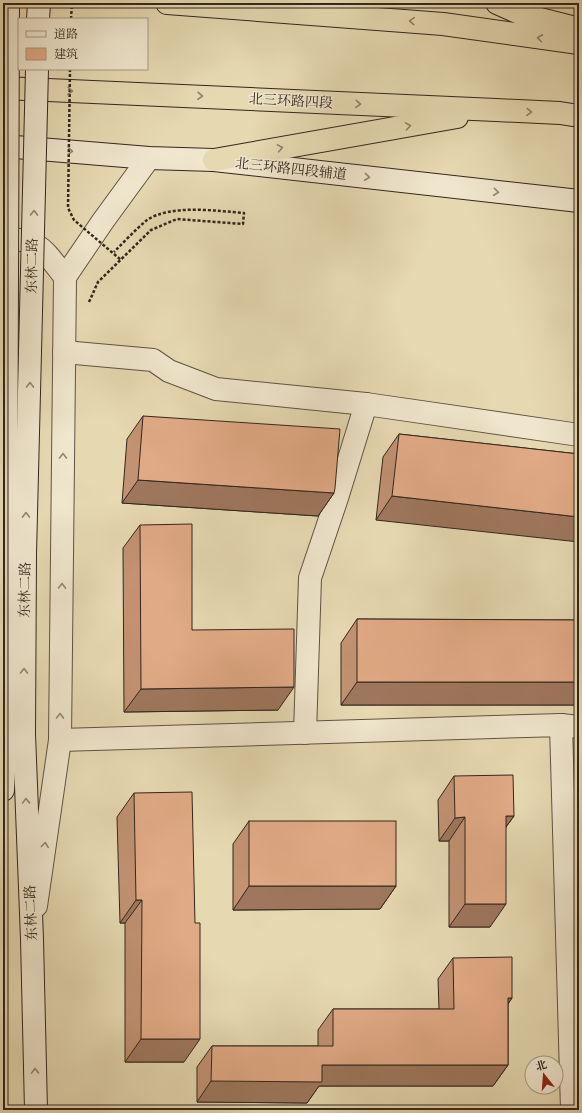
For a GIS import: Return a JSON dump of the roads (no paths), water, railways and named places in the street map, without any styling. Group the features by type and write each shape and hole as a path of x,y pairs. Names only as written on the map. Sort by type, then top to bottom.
{"highway":[{"path":"167,3 443,24 579,44"},
{"path":"497,3 524,15 579,29"},
{"name":"北三环路四段","path":"3,88 560,113 579,116"},
{"path":"214,160 496,110"}],"street":[{"name":"东林二路","path":"8,3 16,554 32,939 36,1110"},
{"path":"38,18 39,3"},
{"name":"东林二路","path":"3,790 16,554 37,70"},
{"name":"北三环路四段辅道","path":"3,146 149,158 214,160 579,201"},
{"path":"32,939 60,740 65,277 103,221 149,158"},
{"path":"3,239 17,239 37,244 65,277"},
{"path":"64,352 153,360 169,371 216,389 366,404 579,435"},
{"path":"305,733 310,578 338,498 366,404"},
{"path":"60,740 570,726 572,1110"}]}
